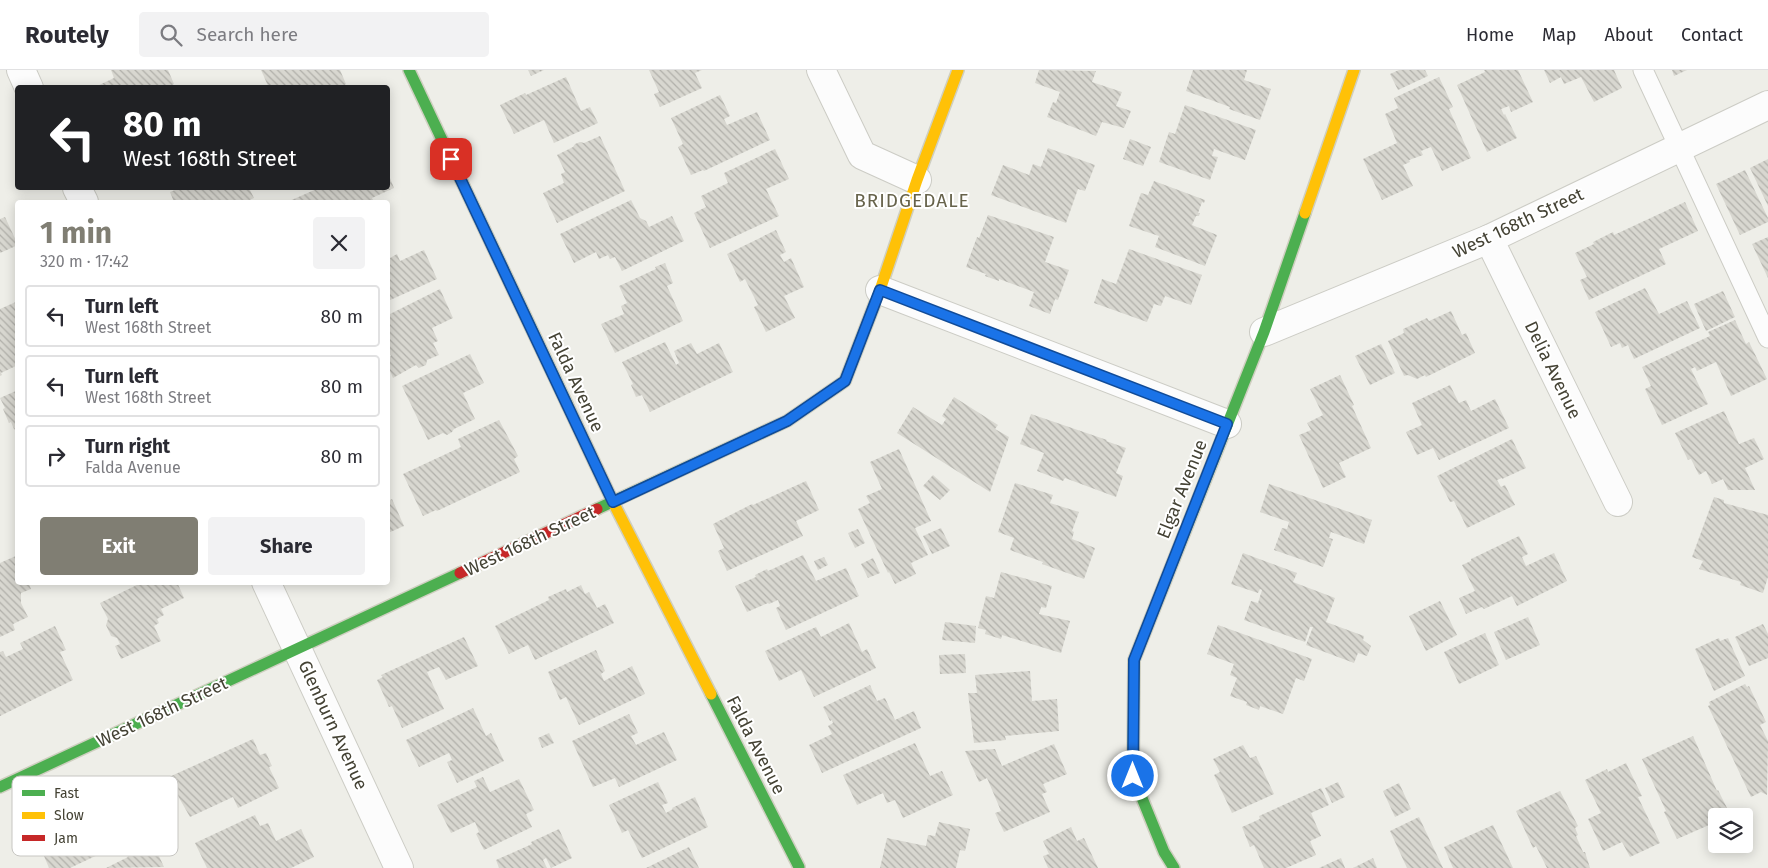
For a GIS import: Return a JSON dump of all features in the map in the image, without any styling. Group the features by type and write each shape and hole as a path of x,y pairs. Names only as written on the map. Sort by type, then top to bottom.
{"street":[{"path":"21,70 28,85"},
{"name":"Falda Avenue","path":"409,70 613,502 799,868"},
{"path":"821,70 862,155 917,180"},
{"name":"West 168th Street","path":"24,776 787,421 845,381 880,290 917,180 958,70"},
{"name":"Elgar Avenue","path":"1174,868 1164,852 1133,776 1134,660 1264,332 1354,70"},
{"name":"West 168th Street","path":"1264,332 1489,239 1768,105"},
{"name":"Delia Avenue","path":"1489,239 1618,502"},
{"path":"880,290 1227,424"},
{"name":"Glenburn Avenue","path":"267,585 399,868"},
{"name":"West 168th Street","path":"0,787 12,781"}],"lane":[{"path":"1643,70 1768,338"}],"building":[{"path":"111,70 168,70 174,84 99,85 114,78"},
{"path":"261,70 340,70 346,84 344,85 268,85"},
{"path":"528,70 544,70 531,76"},
{"path":"649,70 702,70 695,73 702,88 660,107 654,94 659,92"},
{"path":"1039,70 1096,71 1092,82 1122,92 1116,106 1131,111 1124,128 1102,122 1096,136 1047,117 1053,102 1056,103 1060,92 1035,83"},
{"path":"1193,70 1247,70 1244,80 1271,89 1260,120 1186,91"},
{"path":"1399,70 1425,70 1428,76 1398,90 1390,74"},
{"path":"1484,70 1518,70 1533,102 1511,112 1509,106 1501,109 1517,138 1487,152 1457,85 1485,72"},
{"path":"1544,70 1614,70 1622,88 1594,102 1581,77 1564,84 1561,77 1550,83"},
{"path":"1672,70 1687,70 1674,76"},
{"path":"566,77 581,111 590,107 598,123 554,143 544,120 514,134 500,105"},
{"path":"1439,77 1453,107 1449,109 1471,158 1442,171 1431,147 1421,151 1423,155 1409,160 1410,162 1403,165 1413,186 1382,200 1363,159 1397,143 1385,114 1398,108 1394,98"},
{"path":"720,95 730,116 724,119 727,125 757,112 770,140 704,171 691,175 678,147 683,144 671,118"},
{"path":"1185,105 1256,130 1245,160 1214,149 1212,156 1218,157 1210,180 1159,162 1169,132 1175,134"},
{"path":"600,136 625,191 557,223 543,193 564,183 561,174 565,172 557,155 573,147 575,144 584,143"},
{"path":"1130,139 1151,147 1143,166 1123,159"},
{"path":"1048,148 1095,165 1085,191 1078,189 1066,223 991,195 1003,165 1029,175 1033,164 1041,167"},
{"path":"775,149 789,179 766,189 779,216 710,248 694,213 706,207 701,196 728,183 724,173"},
{"path":"1768,159 1768,206 1750,168"},
{"path":"1745,170 1768,218 1768,222 1740,235 1716,184"},
{"path":"390,178 394,188 390,190"},
{"path":"1154,181 1205,200 1204,203 1202,202 1198,213 1200,213 1199,216 1196,216 1192,225 1217,235 1205,266 1155,247 1159,236 1129,226 1141,193 1148,195"},
{"path":"175,190 250,190 254,198 250,200 173,200 170,192"},
{"path":"314,190 390,190 372,198 373,200 292,200"},
{"path":"631,200 640,218 646,221 649,227 672,216 684,241 622,271 615,257 610,259 608,255 599,259 596,252 574,263 560,234"},
{"path":"1685,202 1698,231 1659,249 1666,264 1589,300 1580,280 1587,277 1575,253 1613,232 1614,235"},
{"path":"988,215 1054,237 1045,262 1069,270 1058,300 1055,299 1050,314 1029,306 1034,292 985,276 986,274 966,267 977,237 979,238"},
{"path":"5,217 15,239 15,246 0,253 0,219"},
{"path":"776,230 786,252 780,255 784,262 791,258 804,287 784,296 795,318 766,332 754,307 758,305 745,279 740,282 727,254"},
{"path":"1768,237 1768,278 1752,244"},
{"path":"1129,249 1202,275 1191,305 1165,296 1161,306 1154,304 1147,322 1094,303 1102,279 1116,284"},
{"path":"424,250 437,279 390,300 390,258 397,254 400,261"},
{"path":"665,263 673,283 667,286 683,321 615,353 601,324 624,314 621,306 627,303 619,286"},
{"path":"1645,288 1659,314 1687,301 1700,328 1634,359 1628,345 1622,348 1620,343 1611,347 1595,312"},
{"path":"440,289 453,318 432,328 438,341 433,343 439,355 427,360 426,365 419,368 416,365 393,378 390,371 390,314"},
{"path":"1723,291 1735,317 1706,331 1694,304"},
{"path":"15,302 15,366 1,373 2,375 0,376 0,309"},
{"path":"1451,311 1462,335 1466,333 1475,353 1426,377 1425,375 1417,379 1408,375 1404,376 1388,341 1404,333 1403,329 1427,318 1429,321"},
{"path":"1735,320 1746,344 1749,342 1767,379 1731,396 1716,362 1697,371 1695,367 1691,369 1708,404 1662,425 1645,389 1651,386 1642,367 1710,336 1708,332"},
{"path":"665,342 676,365 679,363 674,351 691,343 697,354 719,343 733,372 650,412 642,395 636,397 631,385 633,384 622,362"},
{"path":"1381,344 1395,373 1370,385 1355,356"},
{"path":"470,354 484,383 463,393 475,419 454,429 447,435 443,433 428,440 402,386"},
{"path":"1340,375 1371,448 1339,463 1346,477 1323,488 1299,435 1311,430 1307,423 1323,415 1310,389"},
{"path":"1450,385 1459,403 1466,400 1471,411 1495,399 1509,428 1439,460 1433,448 1417,455 1406,432 1422,425 1412,403"},
{"path":"15,391 15,430 11,422 9,423 0,398"},
{"path":"954,397 998,425 995,429 1009,437 990,492 897,433 913,407 942,425 946,419 942,416"},
{"path":"1724,411 1739,444 1754,438 1764,459 1745,468 1755,490 1728,490 1723,479 1712,484 1706,471 1699,475 1691,459 1688,460 1675,433"},
{"path":"1031,414 1126,448 1116,473 1123,476 1116,497 1065,478 1063,481 1037,471 1044,453 1020,444"},
{"path":"499,420 518,456 514,459 520,472 423,516 403,474 461,447 458,439"},
{"path":"1512,439 1526,468 1497,480 1501,487 1505,485 1515,505 1467,528 1454,501 1450,502 1437,476"},
{"path":"899,449 931,521 915,528 928,555 911,563 916,574 895,584 858,509 870,503 866,496 882,489 870,462"},
{"path":"933,475 950,490 940,500 923,486"},
{"path":"806,481 819,510 796,521 803,536 727,571 718,551 724,548 713,524 752,504"},
{"path":"1015,483 1053,495 1050,503 1079,512 1072,531 1074,532 1072,539 1095,548 1084,579 1010,550 1014,538 998,532"},
{"path":"1269,484 1372,520 1364,544 1331,532 1329,538 1333,539 1323,567 1274,550 1282,528 1287,529 1289,522 1260,512"},
{"path":"1714,497 1724,500 1724,503 1768,515 1768,577 1763,593 1740,585 1741,582 1699,569 1703,561 1692,557"},
{"path":"392,499 404,526 390,532 390,500"},
{"path":"941,528 950,546 932,554 923,536"},
{"path":"858,529 865,543 855,548 848,533"},
{"path":"1519,536 1528,554 1522,557 1526,566 1554,553 1567,581 1517,606 1512,596 1484,609 1482,607 1466,614 1459,598 1475,591 1462,565"},
{"path":"1243,553 1297,573 1293,582 1335,598 1326,622 1364,636 1363,640 1371,646 1367,656 1358,653 1354,663 1306,645 1313,627 1310,627 1305,642 1244,620 1251,601 1258,603 1262,590 1260,589 1258,593 1231,584"},
{"path":"803,555 816,581 846,568 859,596 786,630 776,608 780,606 778,600 747,612 735,586 756,577 755,575 767,569 768,571"},
{"path":"15,556 15,585 29,585 31,589 21,593 21,603 28,617 13,624 15,630 0,637 0,563"},
{"path":"824,557 828,565 818,570 814,561"},
{"path":"873,558 880,573 868,578 861,564"},
{"path":"1001,572 1052,586 1046,608 1041,607 1039,614 1070,621 1061,653 1002,635 1001,639 985,634 986,630 978,628 986,596 994,598"},
{"path":"137,585 178,585 184,598 161,609 164,615 157,619 159,623 154,626 161,641 121,659 115,646 120,644 117,638 111,636 106,625 108,619 100,603"},
{"path":"581,585 585,594 589,592 597,608 605,604 614,623 535,660 528,645 509,654 495,626 549,600 548,597 566,589 567,592"},
{"path":"1440,601 1457,635 1426,651 1409,616"},
{"path":"1528,617 1540,645 1506,660 1494,632"},
{"path":"945,622 976,626 975,643 942,640"},
{"path":"849,623 862,652 867,649 876,668 814,697 801,670 779,681 765,651 816,627 821,637"},
{"path":"1763,624 1768,634 1768,658 1749,666 1735,637"},
{"path":"1218,625 1312,659 1304,681 1296,678 1283,714 1260,706 1259,710 1246,705 1247,702 1230,696 1237,678 1230,675 1234,664 1207,654"},
{"path":"55,626 66,650 60,652 73,680 0,716 0,652 3,651 6,657 23,649 20,643"},
{"path":"1485,633 1499,665 1459,684 1444,652"},
{"path":"464,637 478,666 446,680 439,667 427,672 444,709 402,728 392,706 389,707 377,680 383,677 381,675"},
{"path":"1719,638 1720,641 1728,638 1745,676 1714,691 1695,649"},
{"path":"596,650 605,671 601,674 604,681 632,666 645,694 579,725 566,697 560,700 548,672"},
{"path":"965,654 966,673 940,674 939,655"},
{"path":"1030,671 1032,701 1057,699 1059,731 1005,736 1006,740 974,743 968,693 977,693 975,675"},
{"path":"1745,684 1747,687 1749,686 1766,722 1760,725 1768,741 1767,795 1761,792 1751,797 1708,706 1710,705 1709,702"},
{"path":"870,685 877,701 885,698 895,720 914,711 921,728 822,773 809,745 832,734 828,726 833,723 832,720 830,721 823,707"},
{"path":"473,708 486,736 491,733 504,761 457,783 447,762 452,760 449,753 419,767 406,740"},
{"path":"629,714 638,733 631,736 636,745 664,732 677,760 619,787 615,778 593,787 572,741"},
{"path":"549,733 554,743 542,748 538,738"},
{"path":"1693,736 1717,791 1727,808 1708,808 1708,825 1677,839 1642,759"},
{"path":"253,739 260,755 266,753 272,766 269,767 279,788 238,808 233,797 190,817 178,796 178,776 171,776"},
{"path":"915,743 930,776 942,771 953,795 903,818 895,800 887,803 883,793 857,805 843,775"},
{"path":"1054,744 1067,774 1043,784 1047,792 1042,794 1050,812 1004,832 995,813 1001,811 987,778 979,782 965,751 995,749 1002,766"},
{"path":"1243,745 1250,758 1256,756 1274,794 1232,813 1214,775 1220,772 1213,759"},
{"path":"1626,763 1642,796 1638,797 1660,843 1630,857 1622,842 1603,851 1588,819 1601,813 1585,780 1607,769 1608,772"},
{"path":"483,777 490,792 519,779 534,810 526,814 532,827 484,850 476,834 479,832 475,822 451,833 437,805 477,787 474,781"},
{"path":"658,782 668,803 662,805 666,813 695,797 708,827 642,858 628,830 622,833 609,805"},
{"path":"1338,782 1345,797 1332,803 1325,788"},
{"path":"1399,783 1411,809 1395,817 1383,791"},
{"path":"1321,788 1329,805 1311,813 1321,836 1310,841 1316,855 1286,868 1264,868 1254,845 1250,847 1242,827 1260,819 1259,816"},
{"path":"1560,791 1578,826 1575,828 1578,835 1576,836 1583,852 1585,852 1590,868 1547,868 1536,846 1533,848 1516,811"},
{"path":"255,815 260,826 268,823 276,841 301,829 314,857 291,868 207,868 195,843"},
{"path":"1419,817 1443,868 1407,868 1390,831"},
{"path":"939,822 970,829 965,851 960,850 956,868 880,868 887,838 926,846 928,835 935,836"},
{"path":"1493,825 1513,868 1453,868 1444,847"},
{"path":"1071,827 1077,841 1084,838 1098,868 1048,868 1043,856 1049,854 1043,841"},
{"path":"559,829 572,858 551,868 546,858 543,860 547,868 499,868 496,860 532,844 531,842"},
{"path":"689,847 699,868 646,868"},
{"path":"44,856 96,856 70,868 49,868"},
{"path":"159,856 164,867 106,868 128,857"},
{"path":"1341,858 1345,868 1319,868"},
{"path":"1373,858 1377,868 1353,868"}],"traffic: fast":[{"path":"409,70 567,404"},
{"path":"1174,868 1164,852 1133,776 1134,660 1264,332 1305,213"},
{"path":"597,509 787,421 845,381 880,290"},
{"path":"24,776 460,573"},
{"path":"711,694 799,867"},
{"path":"0,787 12,781"}],"traffic: slow":[{"path":"880,290 917,180 958,70"},
{"path":"1305,213 1354,70"},
{"path":"567,404 613,502 711,694"}],"traffic: jam":[{"path":"460,573 597,509"}],"district":[{"name":"BRIDGEDALE","path":"912,200"}],"route":[{"path":"451,159 613,502 787,421 845,381 880,290 1227,424 1134,660 1133,776"}]}
